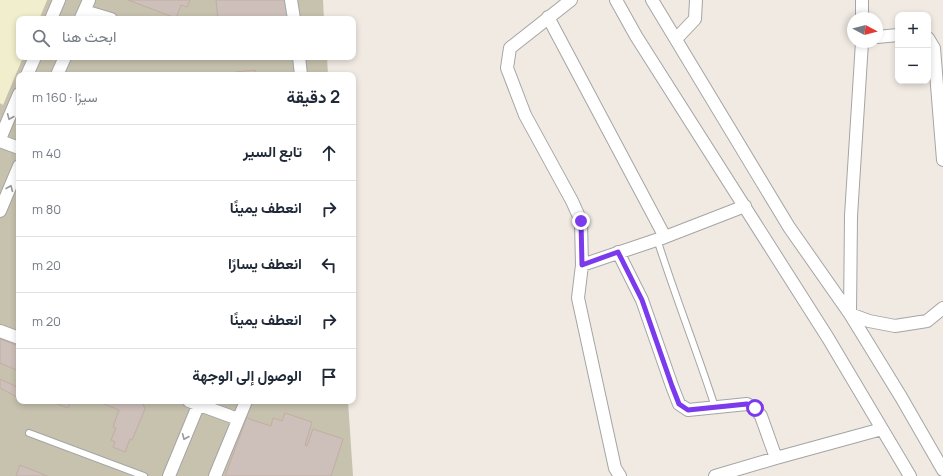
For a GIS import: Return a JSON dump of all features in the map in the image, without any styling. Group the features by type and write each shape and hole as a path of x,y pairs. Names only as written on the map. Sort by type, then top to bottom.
{"street":[{"path":"52,16 59,0"},
{"path":"291,0 294,16"},
{"path":"571,0 510,48 507,68 525,115 572,201 581,221 582,265 578,298 615,468 620,476"},
{"path":"616,0 636,36 828,338 910,476"},
{"path":"652,0 789,227 850,314 943,470"},
{"path":"676,39 695,19 696,0"},
{"path":"862,0 862,12"},
{"path":"85,10 102,16"},
{"path":"548,18 661,238"},
{"path":"883,36 895,35"},
{"path":"931,43 934,48 943,160"},
{"path":"850,314 851,216 862,48"},
{"path":"28,72 34,60"},
{"path":"58,72 64,60"},
{"path":"299,60 301,72"},
{"path":"16,101 0,140 16,147"},
{"path":"0,211 16,173"},
{"path":"582,265 661,238 745,206"},
{"path":"618,252 642,300 679,404 688,410 747,404 755,408 761,416 776,458"},
{"path":"850,314 869,321 895,326 927,321 943,308"},
{"path":"0,331 16,337"},
{"path":"169,476 195,404"},
{"path":"201,404 238,419"},
{"path":"215,476 245,404"},
{"path":"715,476 882,429"}],"lane":[{"path":"661,238 672,286 701,364 715,407"},
{"path":"29,433 144,476"}],"shaded area":[{"path":"0,0 47,0 40,16 16,16 16,60 22,60 3,105 0,103"},
{"path":"47,0 323,0 324,16 40,16"},
{"path":"22,60 327,60 328,72 17,72"},
{"path":"16,73 16,404 348,404 353,476 0,476 0,103 3,104"}],"building":[{"path":"128,0 190,0 187,7 181,5 177,16 171,16"},
{"path":"216,0 295,0 296,16 218,16"},
{"path":"255,70 255,72 235,72"},
{"path":"0,339 16,345 16,370 0,363"},
{"path":"0,379 16,387 16,396 0,388"},
{"path":"58,404 70,404 68,408"},
{"path":"104,404 143,404 145,409 132,440 130,439 125,452 113,447 115,442 111,440 116,428 113,427 119,410"},
{"path":"285,413 312,422 305,445 307,446 313,429 343,439 331,476 225,476 247,417 271,426 273,418 282,421"},
{"path":"20,465 47,476 16,476"}],"route":[{"path":"581,221 582,265 618,252 642,300 679,404 688,410 747,404 755,408"}]}
